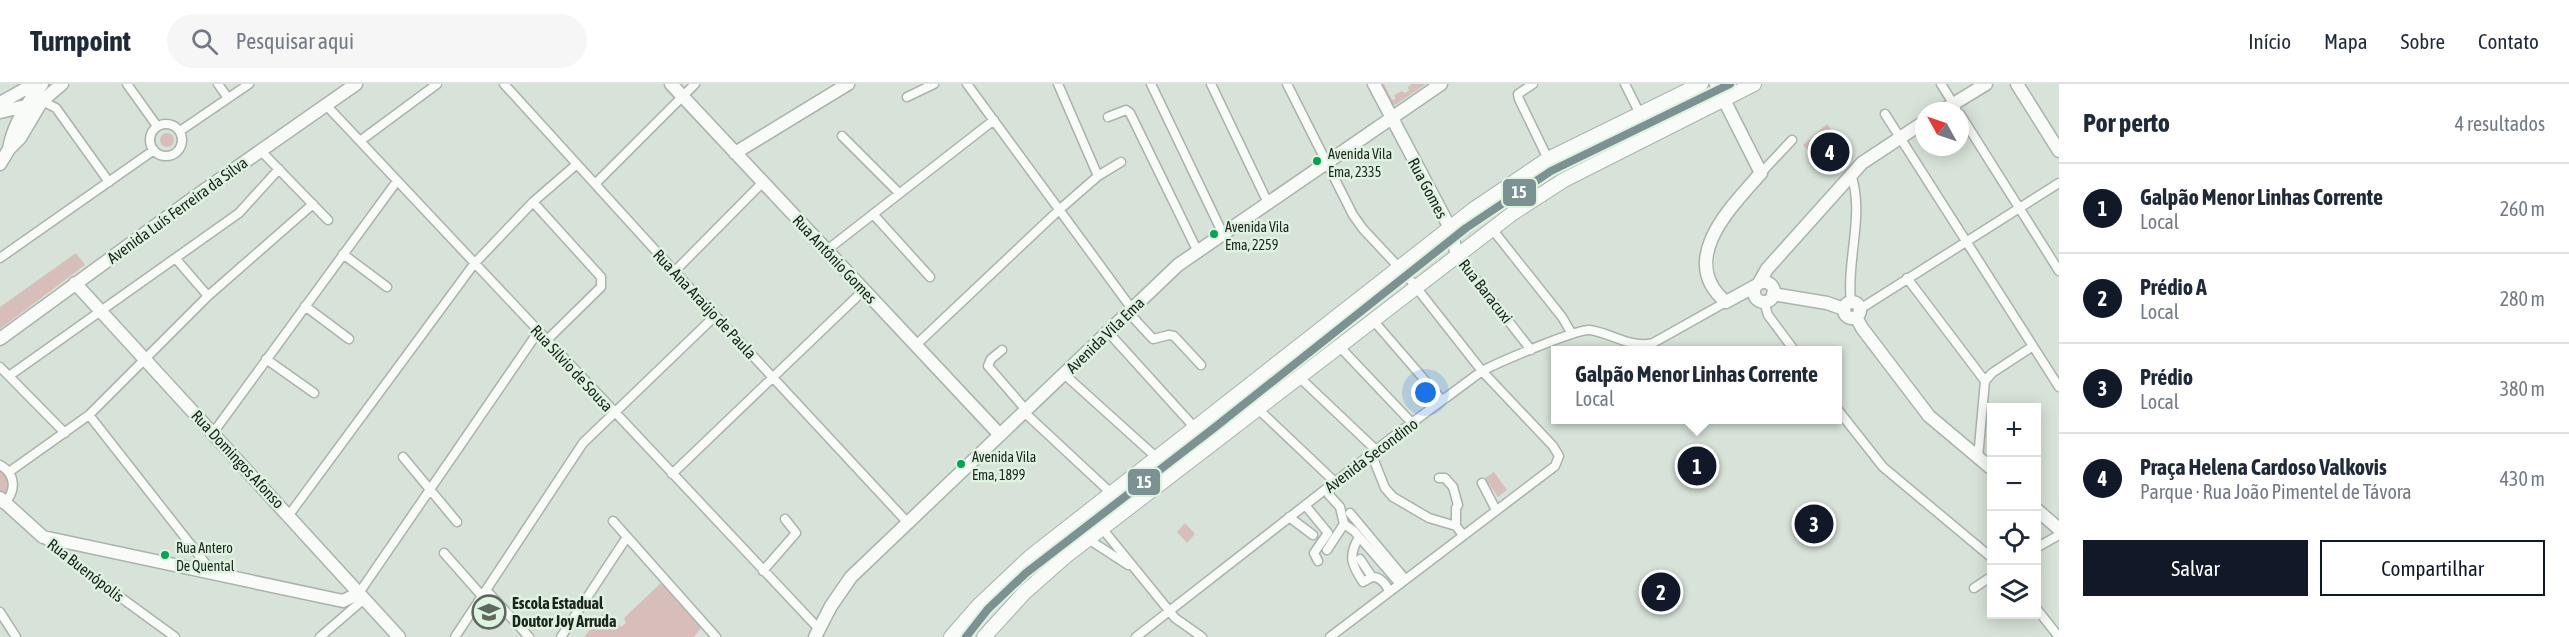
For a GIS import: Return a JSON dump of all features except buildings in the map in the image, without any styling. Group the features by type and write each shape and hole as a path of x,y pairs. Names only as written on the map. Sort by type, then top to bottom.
{"main road":[{"path":"951,637 998,585 1088,511 1450,228 1548,159 1701,84"},
{"path":"984,637 1023,593 1088,539 1492,229 1564,180 1754,84"},
{"path":"1661,132 1670,111 1665,102"}],"street":[{"path":"0,103 34,84"},
{"path":"0,164 9,149 20,138 42,84"},
{"path":"0,112 34,101 62,84"},
{"path":"128,84 158,126"},
{"path":"218,84 228,98"},
{"path":"180,131 249,84"},
{"name":"Avenida Luís Ferreira da Silva","path":"0,339 75,283 356,84"},
{"path":"360,141 437,84"},
{"name":"Rua Ana Araújo de Paula","path":"504,84 674,272 908,523"},
{"name":"Rua Antônio Gomes","path":"671,84 1000,435"},
{"path":"595,184 695,84"},
{"path":"735,153 848,84"},
{"path":"907,98 934,84"},
{"path":"967,84 1153,339 1169,334 1174,336 1201,365"},
{"path":"1058,84 1098,176"},
{"path":"1151,84 1223,234"},
{"path":"1211,84 1268,203"},
{"path":"1287,84 1353,215 1416,286 1482,371 1553,446 1559,456 1559,462 1330,637"},
{"name":"Rua Gomes","path":"1374,84 1450,228"},
{"name":"Avenida Vila Ema","path":"817,633 838,594 851,577 1178,265 1441,84"},
{"path":"1533,84 1518,94 1548,159"},
{"path":"1625,84 1640,114"},
{"path":"1716,84 1761,173"},
{"path":"1941,84 1952,102"},
{"path":"1966,102 1986,84"},
{"path":"2017,84 2059,151"},
{"path":"17,94 56,108 109,182"},
{"name":"Rua Silvio de Sousa","path":"326,105 763,570 817,633"},
{"path":"1108,117 1126,110 1130,113 1198,252"},
{"path":"1885,114 2059,387"},
{"path":"826,250 994,120"},
{"path":"167,124 180,131 182,145 176,153 167,156 154,150 150,140 153,130 158,126 167,124"},
{"path":"1758,284 1767,269 1851,174 1863,163 1915,128"},
{"path":"1969,129 2059,271"},
{"path":"842,136 899,193"},
{"path":"1792,140 1721,219 1709,244 1707,267 1709,275 1718,294 1732,300 1767,296 1827,303 1853,310 2059,183"},
{"path":"0,258 154,150"},
{"path":"261,150 328,220"},
{"path":"916,345 1059,210 1098,176 1121,162"},
{"path":"289,515 474,264 533,202 577,164"},
{"path":"9,376 239,213 279,169"},
{"path":"1851,174 1856,198 1849,287 1853,310 1862,328 1917,403 1934,421 1987,465"},
{"path":"213,433 397,181"},
{"path":"674,272 763,182"},
{"path":"533,202 603,282 601,287 546,341"},
{"path":"9,472 89,415 208,296 313,204"},
{"path":"873,214 930,277"},
{"name":"Rua Baracuxi","path":"1450,228 1457,255 1531,350"},
{"path":"1492,229 1562,317 1572,334"},
{"path":"343,254 387,287"},
{"path":"176,259 208,296"},
{"path":"1767,296 1775,262"},
{"path":"1907,278 1985,381"},
{"path":"1732,300 1765,282 1768,315 1790,346"},
{"name":"Rua Domingos Afonso","path":"75,283 399,637"},
{"path":"672,474 864,290"},
{"name":"Avenida Secondino","path":"1136,637 1289,517 1482,371 1572,334 1592,331 1646,345 1732,300"},
{"path":"304,306 349,339"},
{"path":"455,637 573,456 614,413 715,316"},
{"path":"1372,319 1443,400"},
{"path":"320,637 362,596 430,489 538,332"},
{"path":"1108,332 1195,428"},
{"path":"1338,345 1412,423"},
{"path":"1978,458 1985,381 1992,373 2033,346"},
{"path":"1002,350 991,359 988,366 1025,411 1111,493"},
{"path":"266,359 314,393"},
{"path":"0,367 65,433"},
{"path":"1064,374 1156,458"},
{"path":"1298,376 1374,452 1385,488 1393,497 1408,508 1432,519 1456,526 1463,535"},
{"path":"1257,408 1333,484 1329,495 1340,507 1344,524 1402,581"},
{"path":"89,415 213,573"},
{"path":"1842,415 1883,467 1987,554"},
{"path":"403,457 457,522"},
{"path":"0,465 9,472 12,478 13,492 2,502"},
{"path":"1440,478 1445,478 1453,487 1458,505 1456,526"},
{"path":"1482,483 1496,510"},
{"name":"Rua Buenópolis","path":"2,502 162,634 175,637"},
{"path":"1305,505 1328,533 1314,553 1318,561"},
{"path":"1088,511 1169,611 1182,624 1202,637"},
{"path":"2039,511 2059,529"},
{"path":"1350,513 1402,581"},
{"path":"1289,517 1313,535"},
{"path":"763,570 795,533 785,519"},
{"path":"613,521 716,637"},
{"path":"1327,550 1344,524"},
{"path":"2041,546 2059,535"},
{"path":"43,537 343,602 362,596"},
{"path":"561,637 627,537"},
{"path":"1359,537 1353,545 1352,564 1363,582 1372,577 1379,578 1388,586 1389,592"},
{"path":"1088,539 1133,568"},
{"path":"444,553 529,637"},
{"path":"1360,559 1372,577"},
{"path":"1974,588 1987,579"},
{"path":"0,612 16,637"},
{"path":"2041,613 2059,637"}],"shaded area":[{"path":"1380,84 1384,84 1392,100 1396,99 1394,95 1402,91 1404,93 1409,91 1408,87 1412,84 1426,84 1395,105 1391,105"},
{"path":"1827,124 1853,157 1835,174 1803,145"},
{"path":"167,133 172,135 174,140 172,145 167,147 162,145 160,140 162,135"},
{"path":"76,253 85,265 0,329 0,307"},
{"path":"0,469 7,474 11,483 6,498 0,492"},
{"path":"1494,472 1507,490 1498,497 1485,478"},
{"path":"1185,523 1195,534 1187,543 1177,532"},
{"path":"661,583 701,628 694,637 584,637 605,611 621,627 626,623 624,618"}],"transit line":[{"name":"15","path":"966,637 988,609 1026,573 1214,428 1466,228 1551,171 1730,84"}],"place":[{"name":"Praça Helena Cardoso Valkovis","path":"1830,152"},
{"name":"Avenida Vila Ema, 2335","path":"1317,161"},
{"name":"Avenida Vila Ema, 2259","path":"1214,234"},
{"name":"Avenida Vila Ema, 1899","path":"961,464"},
{"name":"Galpão Menor Linhas Corrente","path":"1697,466"},
{"name":"Prédio","path":"1814,524"},
{"name":"Rua Antero De Quental","path":"165,555"},
{"name":"Prédio A","path":"1661,592"},
{"name":"Escola Estadual Doutor Joy Arruda","path":"489,612"}]}
